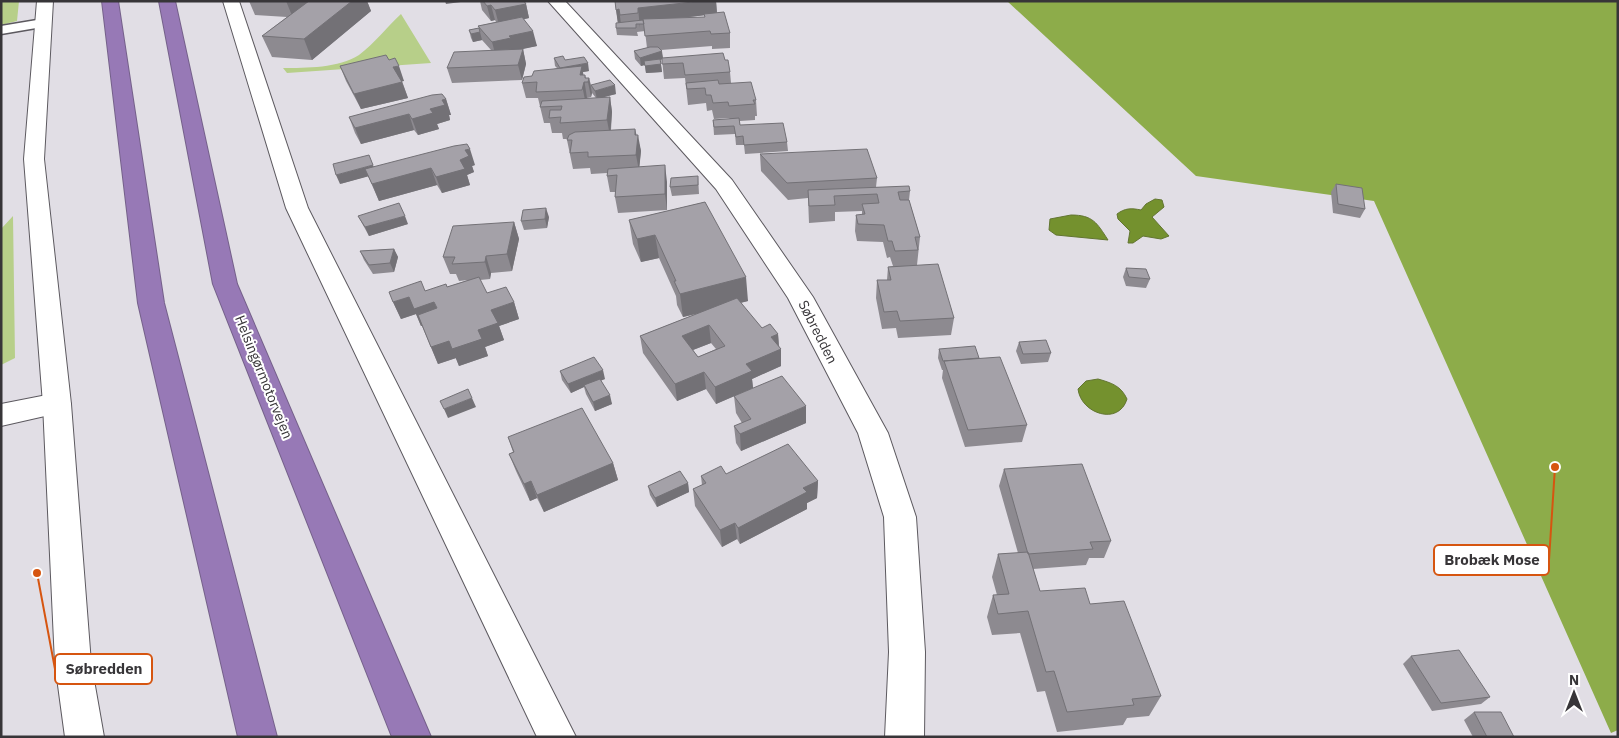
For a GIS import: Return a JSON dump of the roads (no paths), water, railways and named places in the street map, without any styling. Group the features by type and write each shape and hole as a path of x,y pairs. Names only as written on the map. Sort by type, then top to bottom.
{"highway":[{"path":"110,1 151,304 258,737"},
{"name":"Helsingørmotorvejen","path":"167,1 225,284 412,737"}],"street":[{"path":"231,1 297,208 557,737"},
{"name":"Søbredden","path":"556,1 724,185 800,297 833,362 873,433 900,517 907,652 904,737"},
{"path":"44,12 34,160 57,404 73,663 85,737"},
{"path":"1,415 57,404"}],"lane":[{"path":"1,30 44,12"}],"place":[{"name":"Brobæk Mose","path":"1555,467"},
{"name":"Søbredden","path":"37,573"}]}
